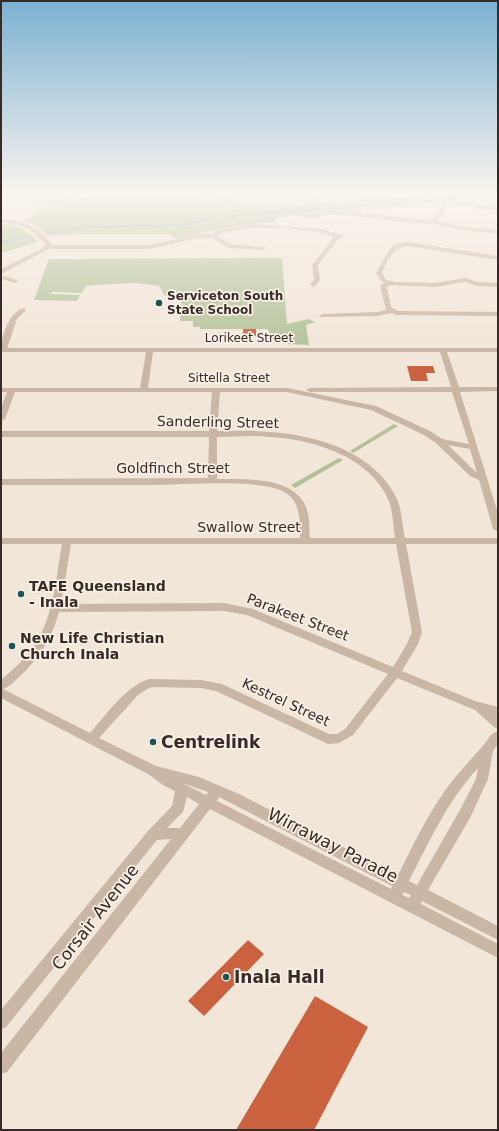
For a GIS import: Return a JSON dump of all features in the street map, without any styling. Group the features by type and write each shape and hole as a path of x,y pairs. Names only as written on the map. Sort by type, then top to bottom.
{"street":[{"path":"2,275 48,247 150,247 160,245"},
{"path":"227,245 263,248"},
{"path":"313,285 317,280 315,265 331,245"},
{"path":"403,245 395,246 381,266 380,273 384,281 389,283 434,285 454,283 465,280 477,284 498,285"},
{"path":"413,245 498,258"},
{"path":"2,275 15,281"},
{"path":"389,283 384,286 388,308 391,311"},
{"path":"1,350 14,318 23,310"},
{"path":"323,316 377,314 391,311 409,314 498,314"},
{"name":"Lorikeet Street","path":"1,350 498,350"},
{"path":"144,390 150,350"},
{"path":"443,350 498,529"},
{"name":"Sittella Street","path":"1,390 287,390 308,393 312,389 498,389"},
{"path":"1,419 12,390"},
{"path":"212,482 216,390"},
{"path":"355,390 360,404"},
{"path":"308,393 360,404 379,410 427,433 440,441 473,474 478,477 483,477"},
{"name":"Sanderling Street","path":"1,434 269,434 284,436 332,448 365,464 373,470 388,488 393,500 401,540"},
{"path":"440,441 474,447"},
{"name":"Goldfinch Street","path":"1,482 212,482 272,485 287,490 296,498 303,508 305,540"},
{"name":"Kestrel Street","path":"91,739 135,691 149,684 200,684 218,687 328,739 339,738 349,732 413,644 417,632 401,540"},
{"name":"Swallow Street","path":"1,541 498,541"},
{"path":"1,686 26,663 40,647 48,633 55,608 67,541"},
{"name":"Parakeet Street","path":"55,608 224,607 243,611 263,617 394,671 497,717"},
{"name":"Wirraway Parade","path":"1,693 152,770 182,788 498,951"},
{"path":"412,906 465,814 482,779 492,743 497,717"},
{"path":"394,897 429,828 448,797 468,770 492,743"},
{"name":"Wirraway Parade","path":"152,770 195,781 219,791 498,933"},
{"path":"1,1022 153,835 178,808 182,788"},
{"name":"Corsair Avenue","path":"1,1066 209,801 219,791"},
{"path":"153,835 185,833"}],"green space":[{"path":"1,245 29,245 1,253"},
{"path":"282,258 287,324 309,319 315,322 306,325 309,345 288,344 287,339 268,340 268,333 270,333 267,329 200,329 200,327 193,327 193,321 180,321 182,297 165,296 159,286 137,283 93,285 86,286 82,293 52,292 51,294 80,295 77,301 34,300 49,259"},
{"path":"394,424 398,426 353,453 350,451"},
{"path":"339,458 343,460 295,488 291,485"}],"building":[{"path":"243,329 256,329 256,336 243,336"},
{"path":"407,366 433,366 435,373 426,373 428,381 411,381"},
{"name":"Inala Hall","path":"248,940 264,954 204,1016 188,1001"},
{"path":"315,996 368,1027 314,1130 236,1130"}],"place":[{"name":"Serviceton South State School","path":"159,303"},
{"name":"TAFE Queensland - Inala","path":"21,594"},
{"name":"New Life Christian Church Inala","path":"12,646"},
{"name":"Centrelink","path":"153,742"},
{"name":"Inala Hall","path":"226,977"}]}
